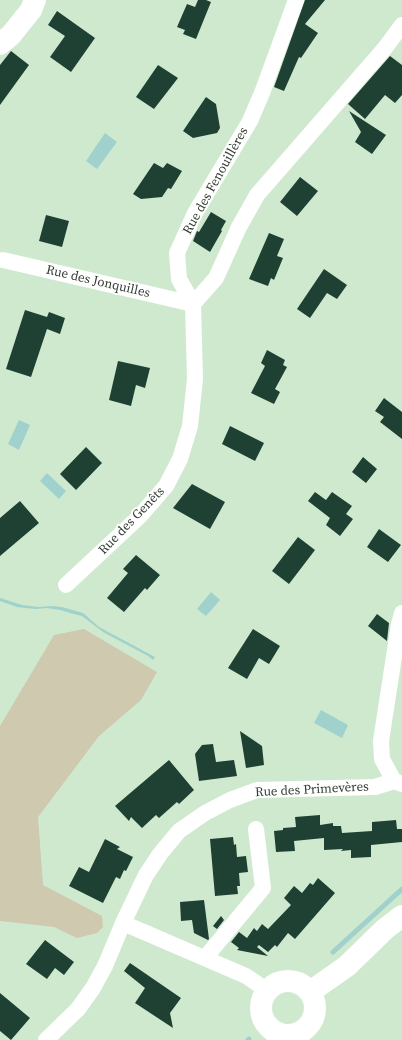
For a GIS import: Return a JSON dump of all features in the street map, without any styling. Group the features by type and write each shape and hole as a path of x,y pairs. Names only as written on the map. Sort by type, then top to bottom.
{"main road":[{"path":"0,44 11,35 31,10 35,0"},
{"path":"310,992 347,966 385,929 402,916"},
{"path":"292,981 303,985 310,992 315,1002 314,1016 310,1026 302,1032 290,1035 269,1035 263,1019 262,1011 262,1002 268,990 277,984 292,981"}],"street":[{"name":"Rue des Fenouillères","path":"193,304 179,279 177,253 195,214 250,121 262,93 296,0"},
{"path":"193,304 216,278 239,227 257,195 385,48 402,25"},
{"name":"Rue des Jonquilles","path":"3,260 193,304"},
{"name":"Rue des Genêts","path":"66,585 139,517 166,486 180,460 190,426 196,378 193,304"},
{"path":"398,782 382,759 381,741 398,624 402,613"},
{"name":"Rue des Primevères","path":"46,1040 78,1009 93,988 105,966 123,923 146,875 160,854 179,831 205,813 230,800 257,790 375,786 398,782"},
{"path":"205,958 263,888 256,830"},
{"path":"123,923 246,976 268,990"}],"shaded area":[{"path":"84,629 157,672 141,700 99,736 38,817 43,885 102,916 103,927 97,933 77,938 54,927 0,921 0,726 54,635"}],"water":[{"path":"105,133 117,142 97,169 86,161"},
{"path":"19,420 30,425 19,450 8,444"},
{"path":"47,473 66,491 59,499 40,481"},
{"path":"211,592 220,600 206,616 197,609"},
{"path":"0,598 22,605 62,607 83,613 99,627 155,657 153,660 103,632 82,616 47,608 35,609 17,607 0,601"},
{"path":"321,710 348,725 342,738 314,723"}],"building":[{"path":"198,0 206,0 211,2 196,39 183,34 185,30 177,27 187,4 195,7"},
{"path":"305,0 325,0 305,24 318,33 301,58 299,57 284,91 274,87"},
{"path":"57,11 95,38 71,72 50,57 65,36 48,25"},
{"path":"11,51 29,65 0,105 0,65"},
{"path":"390,56 402,65 402,95 395,103 385,95 365,119 348,104"},
{"path":"158,65 178,78 154,109 136,97"},
{"path":"206,97 216,104 220,128 217,133 193,138 183,131"},
{"path":"349,111 386,135 372,154 355,142 361,132"},
{"path":"154,163 163,168 167,163 182,171 171,189 168,188 162,197 141,199 133,194"},
{"path":"300,177 318,191 297,216 280,202"},
{"path":"211,212 226,221 210,252 193,241 197,231 199,232"},
{"path":"46,215 69,221 62,247 39,241"},
{"path":"269,233 284,239 277,256 283,258 274,280 271,278 268,286 249,279"},
{"path":"324,269 347,285 337,299 327,293 310,318 297,309"},
{"path":"25,310 47,317 49,312 65,318 60,334 47,329 31,377 6,369"},
{"path":"267,350 285,360 283,365 287,367 275,389 280,392 274,404 251,393 265,366 261,363"},
{"path":"118,361 150,368 145,388 136,385 131,406 109,400"},
{"path":"384,398 402,412 402,439 380,422 384,417 375,411"},
{"path":"230,426 264,443 255,461 222,444"},
{"path":"86,447 102,463 76,490 60,474"},
{"path":"363,457 377,469 366,483 352,472"},
{"path":"192,484 225,502 210,529 173,508"},
{"path":"315,492 326,500 332,492 352,506 346,514 353,519 340,536 326,525 330,518 308,501"},
{"path":"20,501 39,523 0,556 0,518"},
{"path":"379,529 401,545 388,562 367,547"},
{"path":"298,537 315,550 289,584 272,571"},
{"path":"136,555 160,575 147,590 145,588 124,612 107,598 128,573 123,569"},
{"path":"377,614 389,623 387,641 368,626"},
{"path":"253,629 280,646 269,664 259,658 247,679 228,668"},
{"path":"240,731 262,746 264,765 246,768"},
{"path":"213,744 216,762 234,760 237,776 199,781 195,754 202,745"},
{"path":"169,760 194,790 179,804 177,802 159,818 156,815 142,828 131,817 129,821 115,806"},
{"path":"320,815 320,825 333,823 333,826 341,826 342,833 372,831 372,822 396,820 397,829 402,829 402,842 371,845 371,857 351,858 351,850 324,850 324,838 294,841 295,851 276,852 274,831 283,830 283,828 296,827 295,817"},
{"path":"233,837 234,845 236,844 237,857 246,856 248,872 239,873 240,886 237,886 238,894 215,896 210,839"},
{"path":"105,839 120,847 117,849 133,857 120,879 116,877 103,903 69,886 79,867 89,872"},
{"path":"318,878 335,893 295,939 288,933 277,947 275,945 268,952 259,945 257,947 268,956 237,950 239,948 231,942 239,932 247,938 254,928 257,931 262,924 268,929 291,905 284,898 294,886 302,893 310,883 313,885"},
{"path":"204,900 208,940 194,933 192,920 181,921 180,902"},
{"path":"221,916 224,920 217,929 213,926"},
{"path":"45,940 74,962 64,975 55,968 47,979 26,964"},
{"path":"130,963 181,998 170,1013 173,1028 135,1003 145,988 124,971"},
{"path":"0,993 30,1018 11,1040 0,1031"}],"waterway":[{"path":"333,952 402,889"}]}
